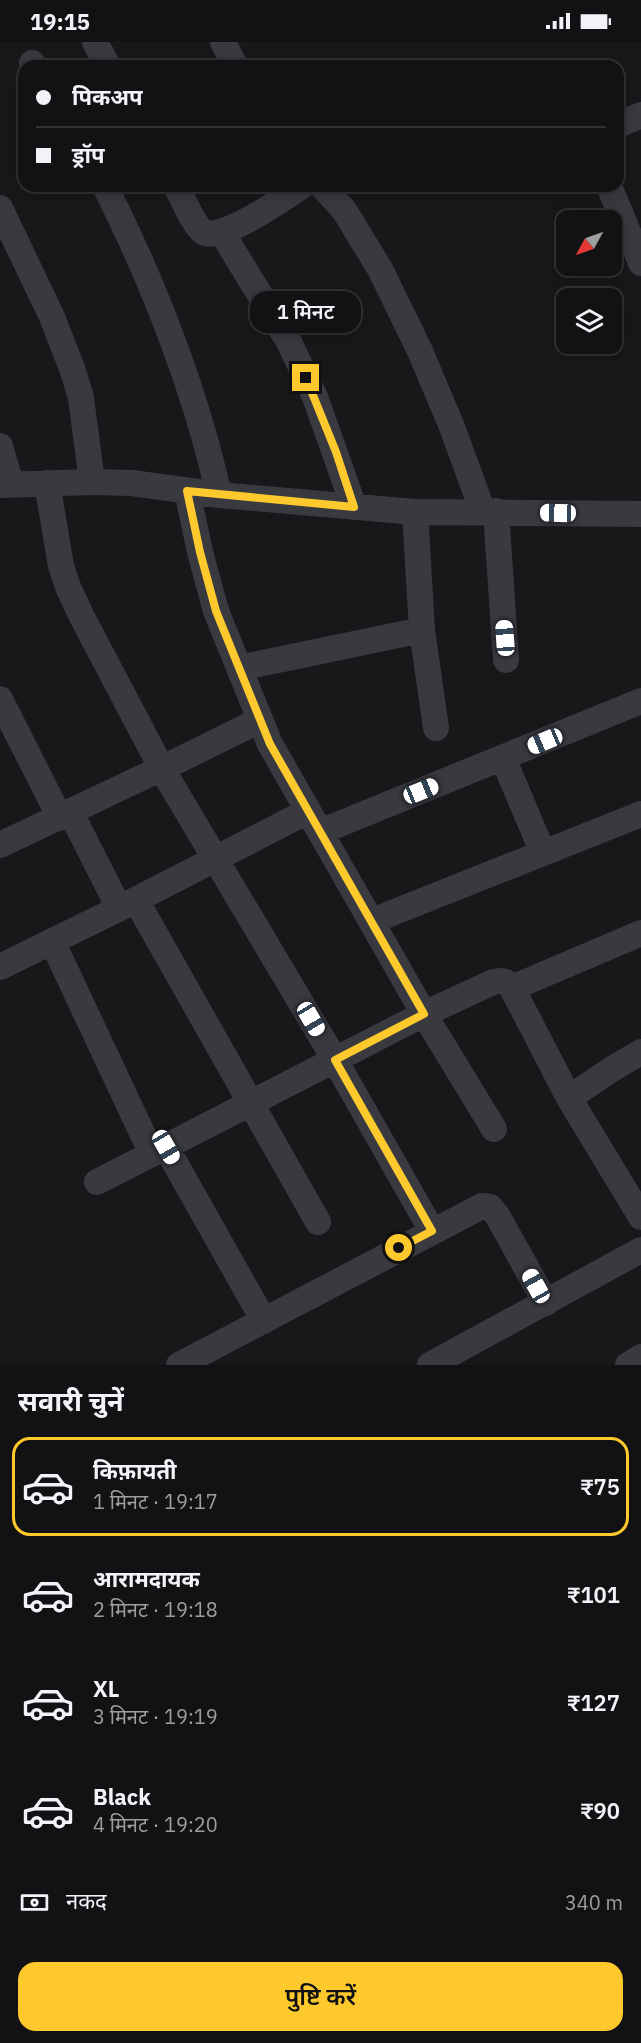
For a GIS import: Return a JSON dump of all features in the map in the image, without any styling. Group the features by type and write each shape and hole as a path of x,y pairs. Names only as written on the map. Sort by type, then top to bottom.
{"street":[{"path":"95,42 105,60"},
{"path":"223,42 232,60"},
{"path":"624,122 641,115"},
{"path":"108,192 125,226 191,391 219,495"},
{"path":"180,192 204,232 212,235 254,216 292,192"},
{"path":"328,192 344,210 374,260 420,351 489,512 506,660"},
{"path":"612,192 638,250"},
{"path":"0,208 52,317 73,370 81,398 92,482"},
{"path":"222,232 288,342 306,378 336,452 354,507"},
{"path":"0,446 6,485 132,483 219,495 415,512 641,514"},
{"path":"47,483 61,566 68,587 162,769 217,858 432,1231"},
{"path":"187,491 216,611 280,764 424,1014 494,1128"},
{"path":"415,512 422,630 436,728"},
{"path":"239,668 422,630"},
{"path":"0,699 65,816 128,904 251,1104 318,1222"},
{"path":"1,965 52,942 217,858 314,821 502,758 641,701"},
{"path":"0,845 65,816 260,720"},
{"path":"502,758 543,853"},
{"path":"372,921 641,814"},
{"path":"512,988 641,933"},
{"path":"52,942 159,1151 264,1321"},
{"path":"97,1182 424,1014 500,980 508,982 512,988 569,1098 641,1217"},
{"path":"569,1098 641,1052"},
{"path":"179,1365 482,1206 490,1207 546,1303"},
{"path":"430,1365 641,1250"},
{"path":"628,1365 641,1357"}],"route":[{"path":"306,378 336,452 354,507 187,491 216,611 270,744 424,1014 335,1060 432,1231 399,1248"}]}
